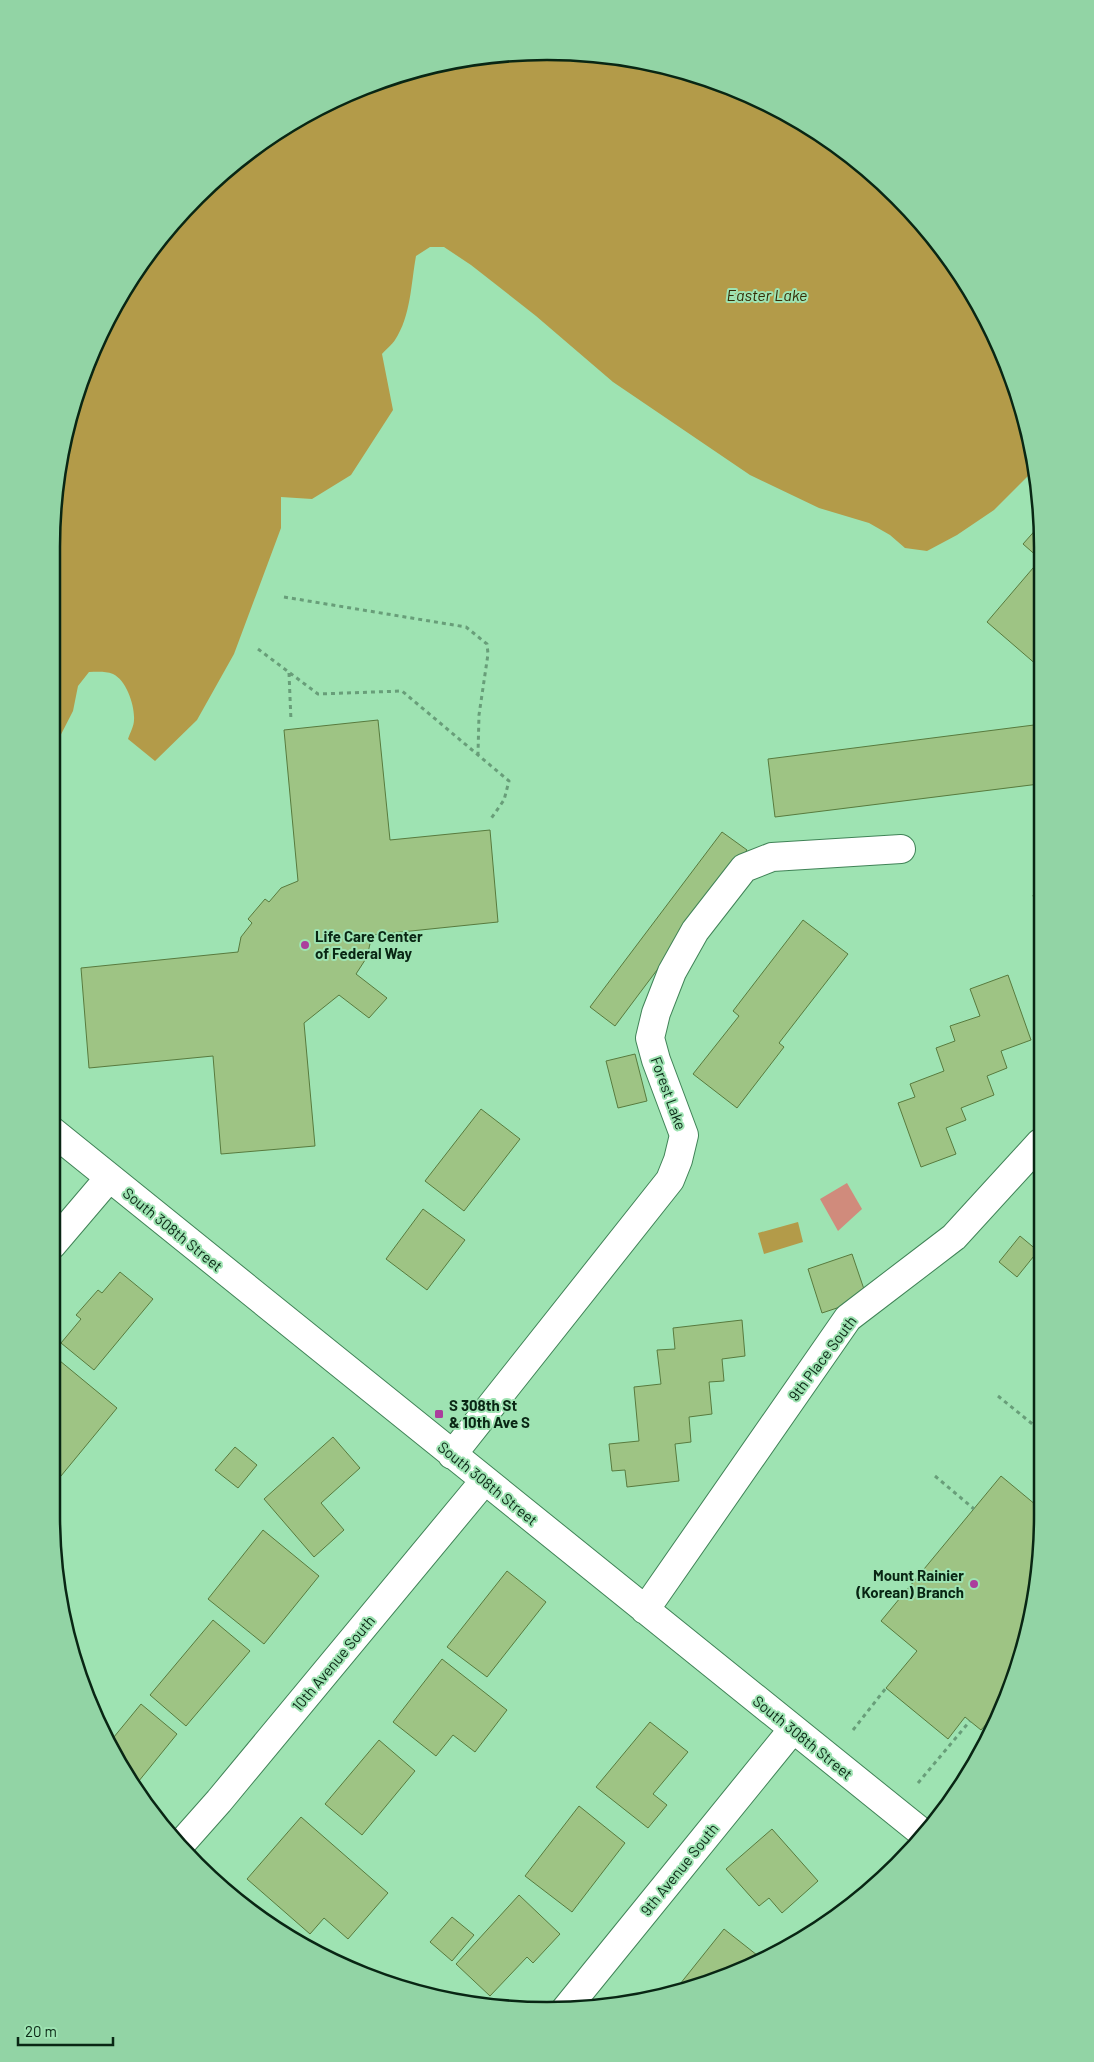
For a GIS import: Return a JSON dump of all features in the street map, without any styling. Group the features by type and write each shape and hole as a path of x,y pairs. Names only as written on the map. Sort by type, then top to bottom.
{"street":[{"name":"Forest Lake","path":"452,1455 670,1180 678,1160 684,1135 656,1060 650,1038 656,1013 672,972 695,931 744,868 772,857 900,850"},
{"name":"South 308th Street","path":"60,1138 918,1830"},
{"name":"9th Place South","path":"645,1610 848,1318 954,1237 1034,1150"},
{"path":"60,1236 109,1178"},
{"name":"10th Avenue South","path":"185,1840 485,1480"},
{"name":"9th Avenue South","path":"572,2001 792,1729"}],"path":[{"path":"284,597 466,627 487,644 488,654 479,715 478,754"},
{"path":"258,649 318,694 402,692 510,781 504,800 490,820"},
{"path":"289,672 291,721"},
{"path":"998,1396 1034,1425"},
{"path":"935,1476 974,1509"},
{"path":"853,1730 886,1688"},
{"path":"918,1783 970,1721"}],"shaded area":[{"path":"847,1183 862,1209 838,1231 820,1199"}],"water":[{"name":"Easter Lake","path":"547,60 579,61 642,69 673,77 704,86 762,110 818,142 843,161 868,181 913,226 952,276 969,304 984,332 1008,390 1025,452 1029,475 994,510 957,535 927,551 905,548 890,535 869,523 819,508 750,475 613,382 536,316 471,265 444,247 430,247 416,256 410,299 404,321 395,340 382,354 393,410 351,475 312,499 281,497 281,528 234,654 197,720 155,761 128,739 133,725 134,714 126,687 118,677 110,673 89,672 78,686 73,711 60,736 60,547 64,483 69,452 86,390 110,332 142,276 161,251 181,226 226,181 276,142 304,125 332,110 390,86 452,69 483,64"},
{"path":"798,1222 803,1242 764,1254 758,1233"}],"building":[{"path":"1034,532 1034,554 1023,544"},
{"path":"1034,567 1034,663 987,622"},
{"name":"Life Care Center of Federal Way","path":"378,720 390,840 490,830 498,922 372,935 367,957 356,974 387,998 369,1018 339,995 304,1023 315,1146 221,1154 213,1056 89,1068 81,968 238,952 241,937 252,923 248,919 265,899 269,902 281,888 298,881 284,730"},
{"path":"1034,725 1034,785 775,817 768,759"},
{"path":"722,832 747,850 615,1026 590,1007"},
{"path":"803,920 848,954 779,1043 784,1047 737,1108 693,1074 739,1016 733,1011"},
{"path":"1008,975 1031,1040 1001,1051 1007,1068 987,1076 994,1095 961,1108 966,1120 946,1128 956,1154 921,1167 898,1103 915,1097 910,1084 944,1071 936,1048 955,1041 950,1026 980,1016 970,989"},
{"path":"635,1054 647,1101 618,1108 606,1061"},
{"path":"481,1109 520,1139 464,1211 425,1181"},
{"path":"423,1209 465,1240 427,1290 386,1259"},
{"path":"1020,1236 1034,1248 1034,1256 1017,1277 999,1262"},
{"path":"852,1254 867,1298 822,1313 808,1269"},
{"path":"120,1272 153,1299 94,1370 61,1343 81,1319 76,1315 98,1290 102,1293"},
{"path":"742,1320 745,1356 722,1359 724,1381 709,1382 712,1414 689,1417 691,1442 675,1444 679,1481 627,1487 625,1470 612,1471 609,1444 639,1441 634,1387 661,1384 657,1350 675,1349 673,1328"},
{"path":"60,1361 117,1408 60,1477"},
{"path":"333,1437 360,1468 321,1503 344,1530 314,1557 264,1499"},
{"path":"235,1447 257,1465 238,1488 215,1470"},
{"name":"Mount Rainier (Korean) Branch","path":"1001,1476 1034,1503 1033,1547 1025,1610 1008,1672 987,1723 981,1730 965,1717 948,1739 886,1688 917,1651 881,1621"},
{"path":"263,1530 319,1576 264,1644 208,1599"},
{"path":"507,1571 546,1602 487,1677 447,1647"},
{"path":"213,1620 250,1651 186,1726 150,1695"},
{"path":"442,1659 507,1710 475,1752 453,1735 436,1756 393,1722"},
{"path":"141,1704 177,1734 139,1781 114,1737"},
{"path":"650,1722 688,1752 653,1794 667,1805 648,1828 596,1787"},
{"path":"379,1740 415,1771 362,1835 325,1804"},
{"path":"579,1806 625,1843 572,1912 525,1876"},
{"path":"301,1817 388,1893 348,1939 324,1918 310,1934 247,1879"},
{"path":"772,1829 818,1881 782,1913 769,1898 759,1906 726,1869"},
{"path":"519,1895 560,1934 533,1963 527,1957 490,1996 456,1964"},
{"path":"452,1917 474,1935 452,1961 430,1942"},
{"path":"724,1929 756,1955 704,1976 681,1983"}],"place":[{"name":"Life Care Center of Federal Way","path":"305,945"},
{"name":"S 308th St & 10th Ave S","path":"439,1414"},
{"name":"Mount Rainier (Korean) Branch","path":"974,1584"}]}
